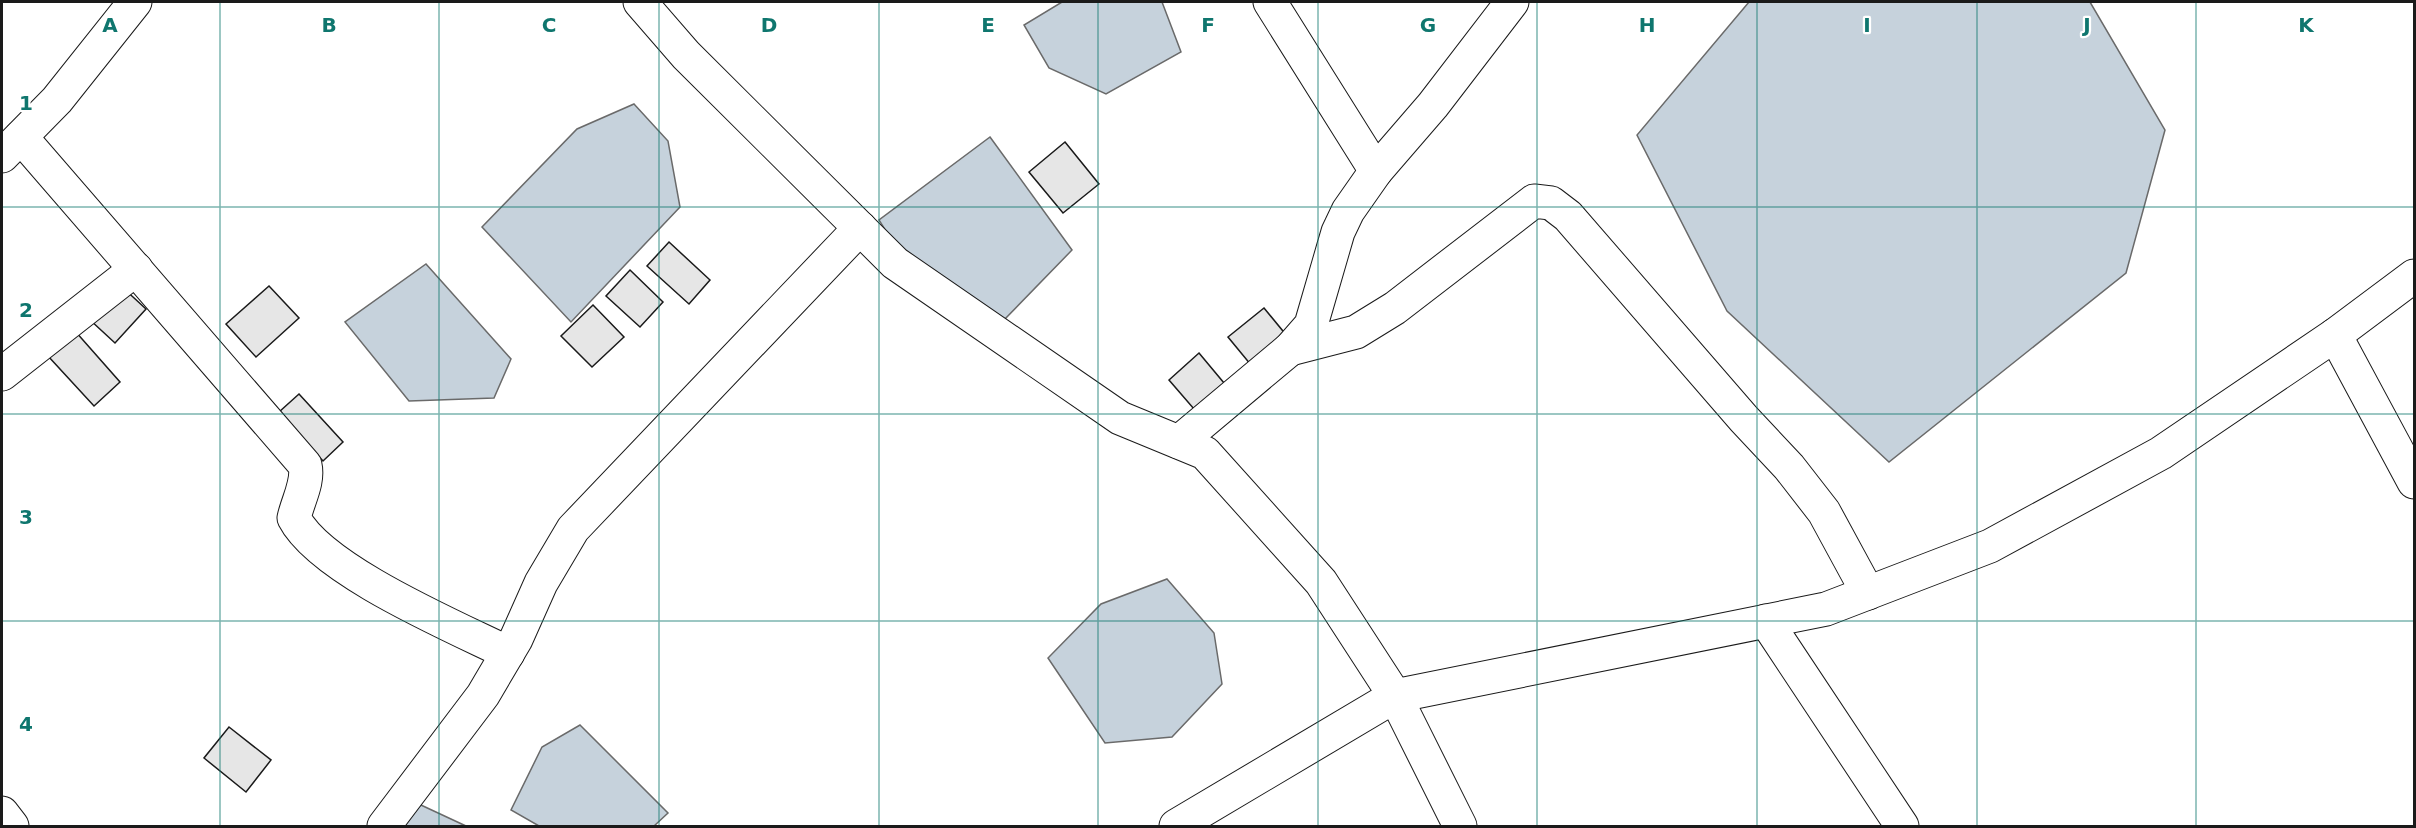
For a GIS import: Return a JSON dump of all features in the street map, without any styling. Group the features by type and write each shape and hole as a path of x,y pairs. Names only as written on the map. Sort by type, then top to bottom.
{"street":[{"path":"135,2 64,92 11,146 136,269 306,465 308,478 299,495 294,518 301,531 317,546 372,584 508,653"},
{"path":"640,2 686,55 895,263 1120,418 1205,453 1321,582 1395,696 1460,826"},
{"path":"1270,2 1376,171"},
{"path":"1179,442 1290,350 1311,325 1338,232 1348,211 1376,171 1433,105 1501,6"},
{"path":"1290,350 1356,332 1395,308 1534,201 1551,202 1568,216 1744,419 1789,467 1824,512 1868,593"},
{"path":"384,826 483,695 508,653 541,583 573,529 860,228"},
{"path":"2,374 136,269"},
{"path":"1176,826 1395,696 1826,609 1990,546 2161,453 2335,335 2415,276"},
{"path":"2335,335 2415,483"},
{"path":"1766,621 1902,826"},
{"path":"2,813 12,826"}],"shaded area":[{"path":"1062,2 1162,2 1181,52 1106,94 1049,68 1024,25"},
{"path":"1749,2 2090,2 2165,130 2126,273 1889,462 1727,311 1637,135"},
{"path":"634,104 668,141 680,207 571,322 482,227 577,129"},
{"path":"990,137 1072,250 1003,321 897,249 879,220"},
{"path":"426,264 511,359 494,398 409,401 345,322"},
{"path":"1167,579 1214,633 1222,684 1172,737 1105,743 1048,658 1101,604"},
{"path":"580,725 668,813 654,826 539,826 511,810 542,747"},
{"path":"408,799 466,826 381,826"}],"building":[{"path":"1065,142 1099,184 1063,213 1029,172"},
{"path":"669,242 710,280 689,304 647,266"},
{"path":"630,270 663,302 640,327 606,296"},
{"path":"120,285 146,309 115,343 89,319"},
{"path":"269,286 299,318 256,357 226,324"},
{"path":"593,305 624,337 592,367 561,336"},
{"path":"1264,308 1287,336 1251,365 1228,337"},
{"path":"75,331 120,382 94,406 48,356"},
{"path":"1199,353 1224,383 1194,409 1169,380"},
{"path":"299,394 343,442 323,461 279,412"},
{"path":"229,727 271,760 246,792 204,758"}]}
